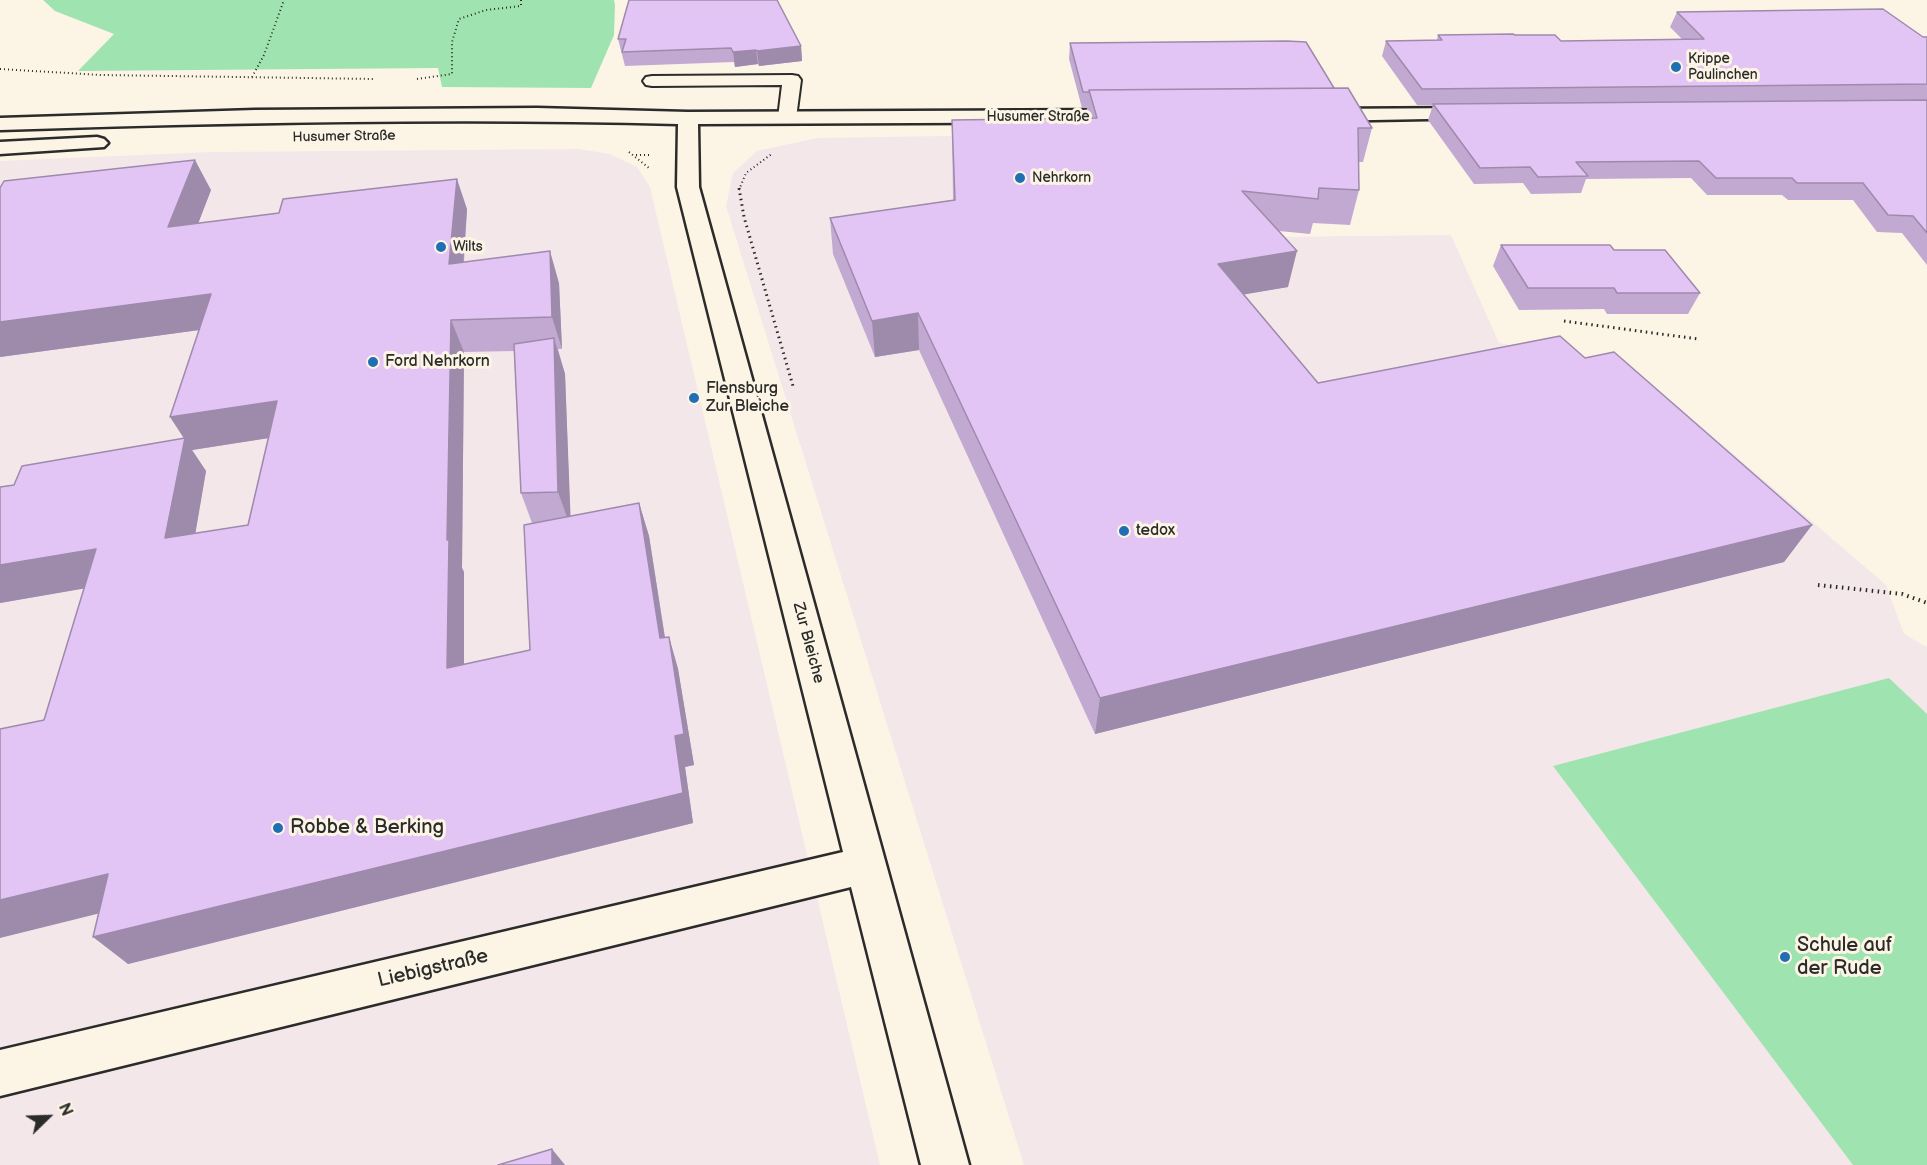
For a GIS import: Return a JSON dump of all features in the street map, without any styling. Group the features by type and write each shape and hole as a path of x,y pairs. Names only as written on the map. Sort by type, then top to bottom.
{"main road":[{"name":"Husumer Straße","path":"0,124 255,116 537,114 688,118 1154,116"},
{"path":"1297,115 1489,114"},
{"name":"Husumer Straße","path":"458,135 534,133 688,118"},
{"name":"Zur Bleiche","path":"688,118 688,187 945,1165"},
{"path":"0,148 122,142"},
{"name":"Liebigstraße","path":"0,1073 866,866"}],"lane":[{"path":"652,81 792,80 787,118"}],"path":[{"path":"252,77 264,55 284,0"},
{"path":"0,69 101,75 371,79 393,82 452,74 452,42 459,19 486,10 521,6 521,0"},
{"path":"393,82 404,89 405,95 394,115"},
{"path":"778,150 746,172 739,187 744,217 793,386"},
{"path":"1564,321 1698,339"},
{"path":"1818,585 1902,594 1927,603"}],"shaded area":[{"path":"1268,131 1267,237 1451,235 1499,343 1631,366 1886,585 1904,634 1927,647 1927,1165 1024,1165 726,206 733,173 757,151 817,138"},
{"path":"579,149 610,154 637,167 650,187 880,1165 0,1165 0,161 210,152"}],"green space":[{"path":"43,0 614,0 614,35 591,88 442,87 438,68 78,71 114,34 55,11"},
{"name":"Schule auf der Rude","path":"1889,678 1927,714 1927,1165 1853,1165 1553,766"}],"building":[{"path":"629,0 777,0 801,46 733,52 731,48 622,52 626,39 618,39"},
{"path":"1883,9 1923,37 1927,37 1927,84 1422,89 1386,41 1442,40 1438,35 1513,34 1555,35 1561,41 1704,39 1677,12"},
{"path":"1306,42 1334,88 1089,90 1089,92 1083,92 1070,43"},
{"path":"1348,88 1372,128 1358,128 1359,190 1319,188 1318,199 1242,191 1297,251 1218,264 1318,383 1560,336 1585,358 1614,352 1812,525 1100,698 918,313 872,321 830,218 955,200 952,120 1097,118 1089,90"},
{"path":"1927,100 1927,233 1913,216 1888,215 1863,183 1797,183 1792,178 1716,178 1699,161 1576,162 1588,176 1538,177 1530,167 1480,168 1433,104"},
{"path":"195,160 168,227 279,213 283,199 457,179 449,264 550,251 552,317 451,320 447,668 530,650 524,525 639,503 660,638 669,637 684,734 675,736 683,793 93,937 108,874 0,900 0,729 44,720 96,549 0,565 0,487 14,485 22,466 185,438 165,538 248,525 277,401 170,417 211,294 0,322 0,188 4,181"},
{"path":"1501,245 1610,245 1614,250 1665,250 1700,293 1617,293 1614,288 1528,288"},
{"path":"554,338 558,492 521,493 514,344"},
{"path":"552,1149 552,1165 498,1165"}],"place":[{"name":"Krippe Paulinchen","path":"1676,67"},
{"name":"Nehrkorn","path":"1020,178"},
{"name":"Wilts","path":"441,247"},
{"name":"Ford Nehrkorn","path":"373,362"},
{"name":"Flensburg Zur Bleiche","path":"694,398"},
{"name":"tedox","path":"1124,531"},
{"name":"Robbe & Berking","path":"278,828"},
{"name":"Schule auf der Rude","path":"1785,957"}]}
